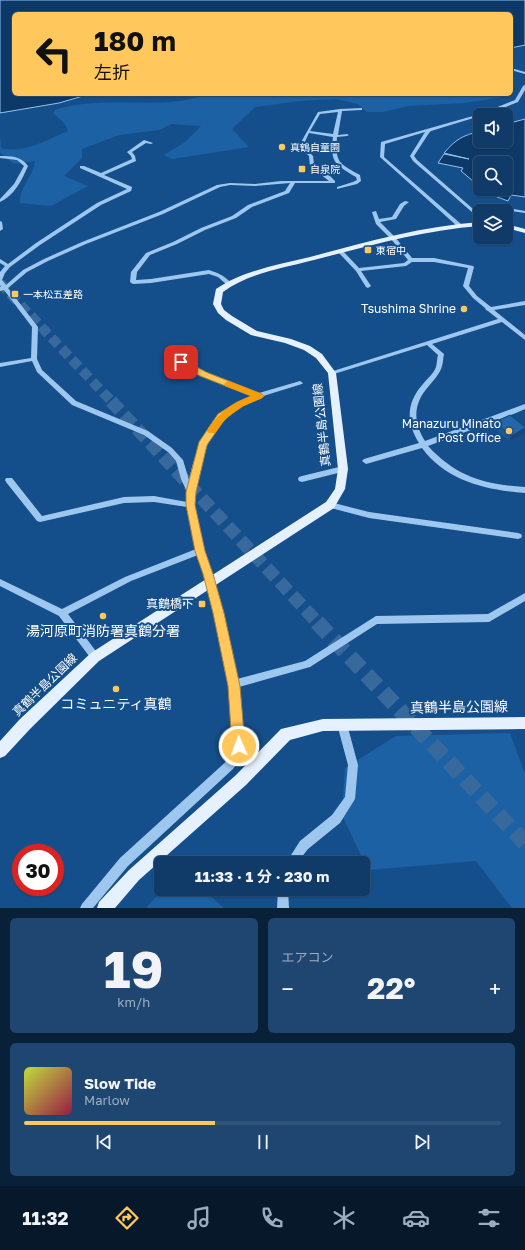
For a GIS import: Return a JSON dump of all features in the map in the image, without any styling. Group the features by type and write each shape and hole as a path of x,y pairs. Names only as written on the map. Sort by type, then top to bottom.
{"main road":[{"name":"真鶴半島公園線","path":"0,751 25,724 95,657 330,505 340,488 343,469 332,373 319,356 307,348 288,341 254,333 229,318 221,312 217,304 219,291 245,276 340,251 393,238 459,225 473,224"},
{"path":"513,227 525,230"},
{"name":"真鶴半島公園線","path":"105,908 134,876 241,780 286,734 323,725 342,724 525,723"}],"street":[{"path":"513,70 525,74"},
{"path":"498,108 517,101 525,86"},
{"path":"3,288 25,271 46,260 167,210 219,186 230,184 255,185 333,182 312,165 310,156 301,146 302,141 309,132 316,115 340,110 360,109"},
{"path":"339,188 356,183 359,180 358,176 338,163 335,152 335,136 340,110"},
{"path":"459,225 382,157 383,143 473,117"},
{"path":"430,130 427,132 412,156 415,161 473,212"},
{"path":"309,132 335,136 347,135"},
{"path":"101,175 134,160 134,156 129,152 131,149 145,141 151,143"},
{"path":"0,157 17,158 22,160 26,166 22,176 13,190 0,201"},
{"path":"82,167 130,188 129,190 99,204 8,266 2,273 0,280 3,288 35,328 34,359 39,371 74,403 146,433 170,450 179,460 191,492"},
{"path":"229,284 225,279 217,274 209,272 151,281 133,282 134,272 148,254 203,229 234,217 250,206 287,192 293,183"},
{"path":"377,221 394,218 402,205 407,202"},
{"path":"513,210 525,212"},
{"path":"374,212 377,221 393,238 410,260"},
{"path":"0,222 0,229"},
{"path":"340,251 358,270 368,286"},
{"path":"358,270 406,264 410,260 434,260 471,267 466,286 488,309 525,338"},
{"path":"0,261 8,266"},
{"path":"488,309 525,303"},
{"path":"332,373 501,320"},
{"path":"428,343 440,354 439,367 418,395 413,407 413,420 422,445 437,459 456,473 467,478 485,485 525,490"},
{"path":"171,356 203,374 259,396"},
{"path":"0,365 34,359"},
{"path":"86,908 124,862 234,761 239,746 239,737 233,684 219,613 200,551 191,505 191,492 202,445 222,416 240,404 259,396 300,383"},
{"path":"366,461 422,445 525,406"},
{"path":"302,479 343,469"},
{"path":"9,480 40,520 124,500 154,499 191,505"},
{"path":"330,505 369,515 518,536"},
{"path":"62,613 128,579 200,551"},
{"path":"0,582 62,613 95,657"},
{"path":"233,684 307,664 376,620 489,618 525,597"},
{"path":"296,856 304,845 336,819 350,798 353,765 342,724"},
{"path":"283,896 283,908"}],"shaded area":[{"path":"0,0 525,0 525,45 513,48 513,12 12,12 12,96 83,96 59,103 0,113"},
{"path":"202,96 503,96 464,103 408,106 383,112 367,112 358,104 336,99 299,101 255,107 232,129 249,147 172,159 164,155 185,142 201,126 172,124 159,130 119,135 82,149 82,158 64,176 88,186 51,206 20,203 22,192 32,172 35,161 14,164 0,152 0,136 1,148 27,148 68,131 65,124 53,113 55,110 83,104 156,103 186,100"},
{"path":"525,119 525,197 513,195 513,156 473,156 473,181 461,171 463,168 438,163 444,154 469,159 444,153 456,141 464,136 473,133 473,148 513,148 513,122"},
{"path":"495,196 510,196 508,201"},
{"path":"510,733 525,774 525,908 512,908 476,861 370,870 370,856 361,856 342,815 345,768 396,736"},
{"path":"157,896 210,896 224,908 146,908"}],"building":[{"path":"510,415 525,427 511,436 495,422"}],"tunnel":[{"path":"0,283 112,402"},
{"path":"111,401 318,623"},
{"path":"317,622 525,843"}],"slow traffic":[{"path":"212,431 222,416 240,404 259,396 228,384"}],"place":[{"name":"真鶴自童園","path":"282,147"},
{"name":"自泉院","path":"302,169"},
{"name":"東宿中","path":"368,250"},
{"name":"一本松五差路","path":"15,294"},
{"name":"Tsushima Shrine","path":"464,309"},
{"name":"Manazuru Minato Post Office","path":"509,431"},
{"name":"真鶴橋下","path":"202,604"},
{"name":"湯河原町消防署真鶴分署","path":"103,616"},
{"name":"コミュニティ真鶴","path":"116,689"}],"route":[{"path":"181,362 203,374 259,396 240,404 222,416 202,445 191,492 191,505 200,551 219,613 234,686 239,746"}]}
